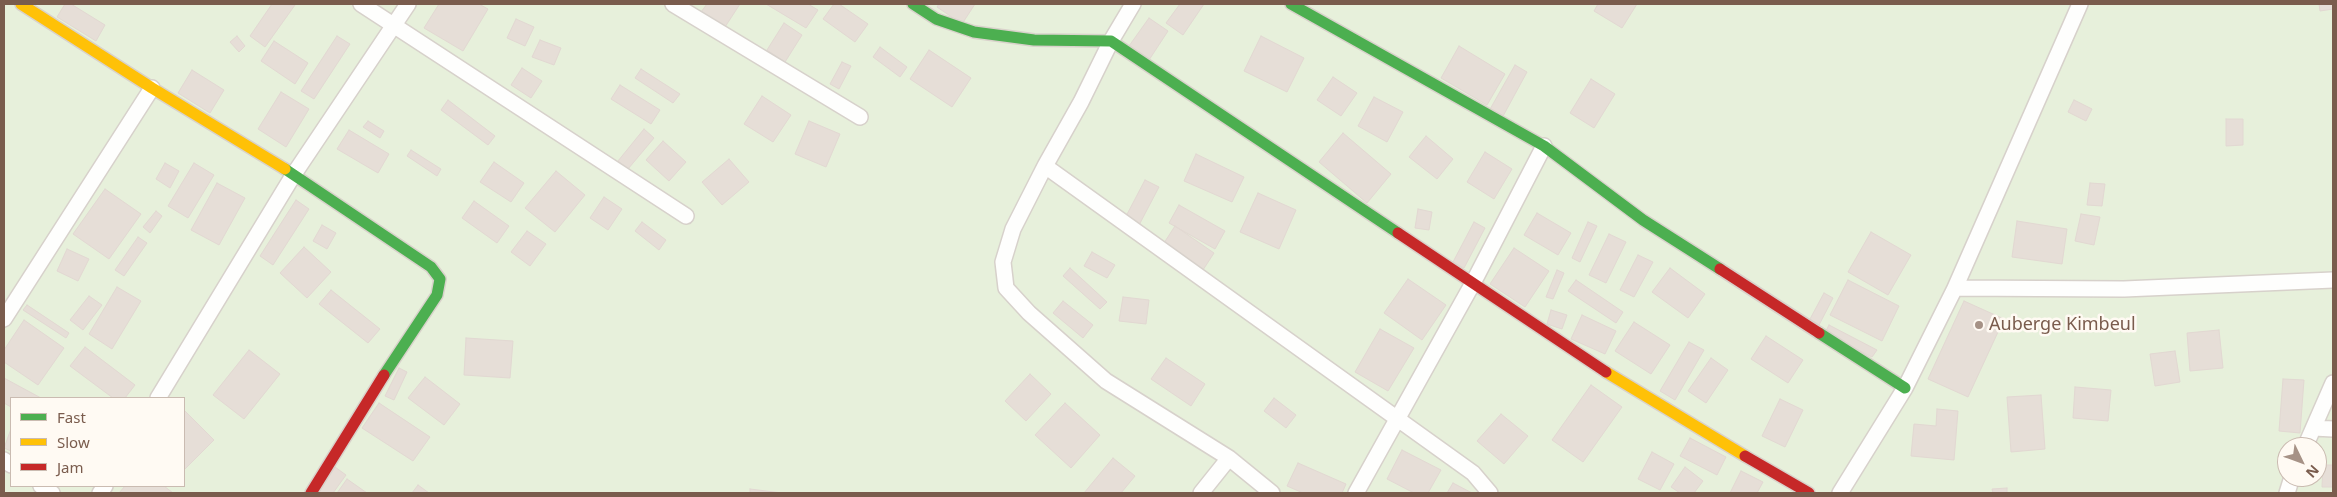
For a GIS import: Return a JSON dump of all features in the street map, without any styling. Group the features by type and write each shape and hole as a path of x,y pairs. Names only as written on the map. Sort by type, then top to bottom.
{"street":[{"path":"21,4 152,88 294,174 431,267 440,279 437,295 311,493"},
{"path":"360,4 686,216"},
{"path":"159,397 294,174 408,4"},
{"path":"673,4 860,117"},
{"path":"913,4 936,19 974,32 1034,40 1111,41 1473,282 1560,343 1650,400 1809,493"},
{"path":"1133,4 1111,41 1082,102 1045,166 1013,229 1003,262 1006,288 1029,313 1106,381 1229,458 1272,493"},
{"path":"1291,4 1544,146 1643,220 1904,388"},
{"path":"1840,493 1904,388 1955,288 2080,4"},
{"path":"4,319 152,88"},
{"path":"1356,493 1473,282 1544,146"},
{"path":"1045,166 1473,472 1490,493"},
{"path":"1955,288 2124,289 2333,280"},
{"path":"2310,437 2333,383"},
{"path":"2314,428 2333,429"},
{"path":"1201,493 1229,458"}],"green space":[{"path":"4,4 2333,4 2333,493 4,493"}],"building":[{"path":"65,4 71,4 105,25 96,41 57,17"},
{"path":"272,4 295,5 265,47 250,36"},
{"path":"439,4 479,4 488,9 463,51 424,28"},
{"path":"707,4 740,4 725,27 701,12"},
{"path":"766,4 808,4 818,10 806,28"},
{"path":"834,4 839,4 868,24 855,42 823,19"},
{"path":"939,4 975,4 962,24 937,7"},
{"path":"1180,4 1204,4 1183,35 1166,23"},
{"path":"1598,4 1637,4 1622,28 1594,11"},
{"path":"2319,4 2333,4 2333,9 2320,11"},
{"path":"1149,18 1168,31 1149,60 1129,46"},
{"path":"516,19 534,27 525,46 507,38"},
{"path":"784,23 802,35 785,62 767,50"},
{"path":"237,36 245,46 239,52 230,42"},
{"path":"337,36 350,44 314,99 301,91"},
{"path":"1261,36 1304,58 1287,92 1244,71"},
{"path":"540,40 561,48 554,65 532,57"},
{"path":"274,41 308,63 295,84 261,61"},
{"path":"1459,46 1505,74 1487,105 1441,78"},
{"path":"880,47 907,67 900,77 873,57"},
{"path":"929,50 971,78 952,107 910,79"},
{"path":"842,62 851,66 839,89 830,84"},
{"path":"1515,65 1527,72 1502,118 1489,111"},
{"path":"522,68 542,81 531,98 511,85"},
{"path":"641,69 680,94 673,103 635,78"},
{"path":"192,70 224,90 210,113 178,93"},
{"path":"1333,77 1357,93 1341,116 1317,100"},
{"path":"1591,79 1615,94 1594,128 1570,113"},
{"path":"620,85 660,110 651,124 611,99"},
{"path":"281,92 309,109 286,147 258,129"},
{"path":"762,96 791,115 773,142 744,124"},
{"path":"1374,97 1403,112 1387,142 1358,126"},
{"path":"448,100 495,136 488,145 441,110"},
{"path":"2074,100 2092,109 2086,121 2068,112"},
{"path":"2226,119 2243,119 2243,145 2226,146"},
{"path":"368,121 384,131 380,138 363,127"},
{"path":"809,121 840,134 826,167 795,154"},
{"path":"644,129 654,138 628,169 618,161"},
{"path":"349,130 389,154 378,173 337,149"},
{"path":"1343,133 1391,174 1367,203 1319,162"},
{"path":"1426,136 1453,159 1437,179 1409,157"},
{"path":"663,141 686,162 669,181 646,160"},
{"path":"411,150 441,169 437,176 407,156"},
{"path":"1485,152 1512,169 1494,199 1467,182"},
{"path":"1196,154 1244,177 1232,202 1184,181"},
{"path":"729,159 749,182 722,205 702,182"},
{"path":"494,162 524,183 511,202 480,182"},
{"path":"165,163 179,171 170,188 156,179"},
{"path":"194,163 214,175 188,218 168,206"},
{"path":"556,171 585,195 555,232 525,208"},
{"path":"1145,180 1159,187 1138,227 1124,220"},
{"path":"217,183 245,198 219,245 191,230"},
{"path":"2090,183 2105,184 2102,206 2087,205"},
{"path":"105,189 141,214 109,259 73,234"},
{"path":"1258,193 1296,210 1279,249 1240,232"},
{"path":"604,197 622,209 608,230 590,218"},
{"path":"296,200 309,209 273,265 260,256"},
{"path":"474,201 509,226 497,243 462,218"},
{"path":"1179,205 1225,231 1215,249 1169,223"},
{"path":"1418,209 1432,212 1429,230 1415,228"},
{"path":"156,211 162,216 150,233 143,227"},
{"path":"1537,213 1571,233 1558,255 1524,235"},
{"path":"2081,214 2100,217 2094,245 2075,241"},
{"path":"2017,221 2067,229 2062,264 2012,257"},
{"path":"642,222 666,240 659,250 635,231"},
{"path":"1474,222 1485,228 1464,268 1453,262"},
{"path":"1588,222 1597,226 1580,262 1572,258"},
{"path":"322,225 336,233 327,249 313,241"},
{"path":"1175,226 1214,253 1201,273 1162,246"},
{"path":"527,231 546,244 530,266 511,252"},
{"path":"1871,232 1911,255 1888,295 1848,272"},
{"path":"1609,234 1626,242 1606,283 1589,275"},
{"path":"138,237 147,243 124,276 115,270"},
{"path":"304,247 331,272 307,298 280,273"},
{"path":"1514,248 1549,271 1525,307 1490,284"},
{"path":"67,249 89,259 78,281 57,271"},
{"path":"1092,252 1115,265 1107,278 1084,266"},
{"path":"1638,255 1653,262 1634,297 1620,290"},
{"path":"1070,268 1107,302 1100,309 1063,276"},
{"path":"1670,268 1705,294 1688,318 1652,292"},
{"path":"1557,270 1564,273 1553,299 1546,297"},
{"path":"1408,279 1446,305 1422,340 1384,313"},
{"path":"1576,280 1623,312 1616,323 1568,291"},
{"path":"1848,280 1899,306 1882,341 1830,315"},
{"path":"117,287 141,301 112,349 89,334"},
{"path":"331,290 380,329 368,343 319,304"},
{"path":"1824,293 1833,298 1819,325 1810,319"},
{"path":"89,296 102,305 83,330 70,320"},
{"path":"1123,297 1149,300 1146,324 1119,321"},
{"path":"1063,301 1093,325 1083,338 1053,313"},
{"path":"1964,301 2004,319 1968,397 1928,379"},
{"path":"27,305 69,333 66,338 23,310"},
{"path":"1551,310 1567,315 1562,329 1547,324"},
{"path":"1582,315 1616,331 1605,354 1571,339"},
{"path":"24,320 64,348 38,385 4,362 4,350"},
{"path":"1634,322 1670,345 1651,374 1615,351"},
{"path":"1829,325 1877,350 1872,357 1825,333"},
{"path":"1380,329 1414,348 1388,391 1355,372"},
{"path":"2219,330 2223,368 2190,371 2187,333"},
{"path":"1766,336 1803,360 1788,383 1751,359"},
{"path":"466,338 513,341 510,378 464,375"},
{"path":"1689,342 1704,350 1675,400 1660,391"},
{"path":"85,347 135,385 126,397 112,397 70,366"},
{"path":"249,350 280,374 244,419 213,395"},
{"path":"2175,351 2180,382 2155,386 2150,354"},
{"path":"1166,358 1205,384 1191,406 1151,379"},
{"path":"1711,358 1728,370 1706,403 1688,391"},
{"path":"399,368 407,372 394,400 385,396"},
{"path":"1030,374 1051,394 1026,421 1005,401"},
{"path":"425,377 460,404 444,425 408,398"},
{"path":"4,378 39,397 10,397 10,406 4,403"},
{"path":"2283,379 2304,380 2300,433 2279,431"},
{"path":"1591,385 1622,407 1583,462 1552,440"},
{"path":"2075,387 2111,390 2108,421 2073,418"},
{"path":"2041,395 2045,449 2011,452 2007,397"},
{"path":"1274,398 1296,415 1286,428 1264,411"},
{"path":"1780,399 1803,410 1785,447 1762,436"},
{"path":"379,403 430,437 413,461 362,428"},
{"path":"1065,403 1100,435 1071,468 1035,435"},
{"path":"1937,409 1958,411 1954,460 1911,456 1914,424 1936,426"},
{"path":"185,411 214,440 185,469"},
{"path":"1501,414 1528,436 1504,464 1477,441"},
{"path":"10,432 10,451 4,448"},
{"path":"1690,438 1726,457 1717,475 1680,456"},
{"path":"1402,450 1441,470 1428,493 1414,493 1387,479"},
{"path":"1652,452 1674,464 1660,490 1638,479"},
{"path":"1113,458 1135,476 1121,493 1084,493"},
{"path":"1298,463 1346,484 1342,493 1303,493 1287,486"},
{"path":"2327,465 2333,465 2333,487 2327,487"},
{"path":"335,467 346,475 333,493 317,493"},
{"path":"1685,467 1703,481 1694,493 1680,493 1671,487"},
{"path":"1741,471 1763,482 1757,493 1730,493"},
{"path":"347,479 367,493 337,493"},
{"path":"1453,483 1472,493 1447,493"},
{"path":"418,485 429,493 412,493"},
{"path":"124,487 165,487 173,493 119,493"},
{"path":"2007,488 2007,493 1993,493 1992,489"},
{"path":"750,489 782,493 750,493"}],"traffic: fast":[{"path":"913,4 936,19 974,32 1034,40 1111,41 1398,233"},
{"path":"1291,4 1544,146 1643,220 1720,269"},
{"path":"285,169 431,267 440,279 437,295 384,375"},
{"path":"1819,333 1905,388"}],"traffic: slow":[{"path":"21,4 152,88 285,169"},
{"path":"1606,372 1745,456"}],"traffic: jam":[{"path":"1398,233 1606,372"},
{"path":"1720,269 1819,333"},
{"path":"311,493 384,375"},
{"path":"1745,456 1809,493"}],"place":[{"name":"Auberge Kimbeul","path":"1979,325"}]}
